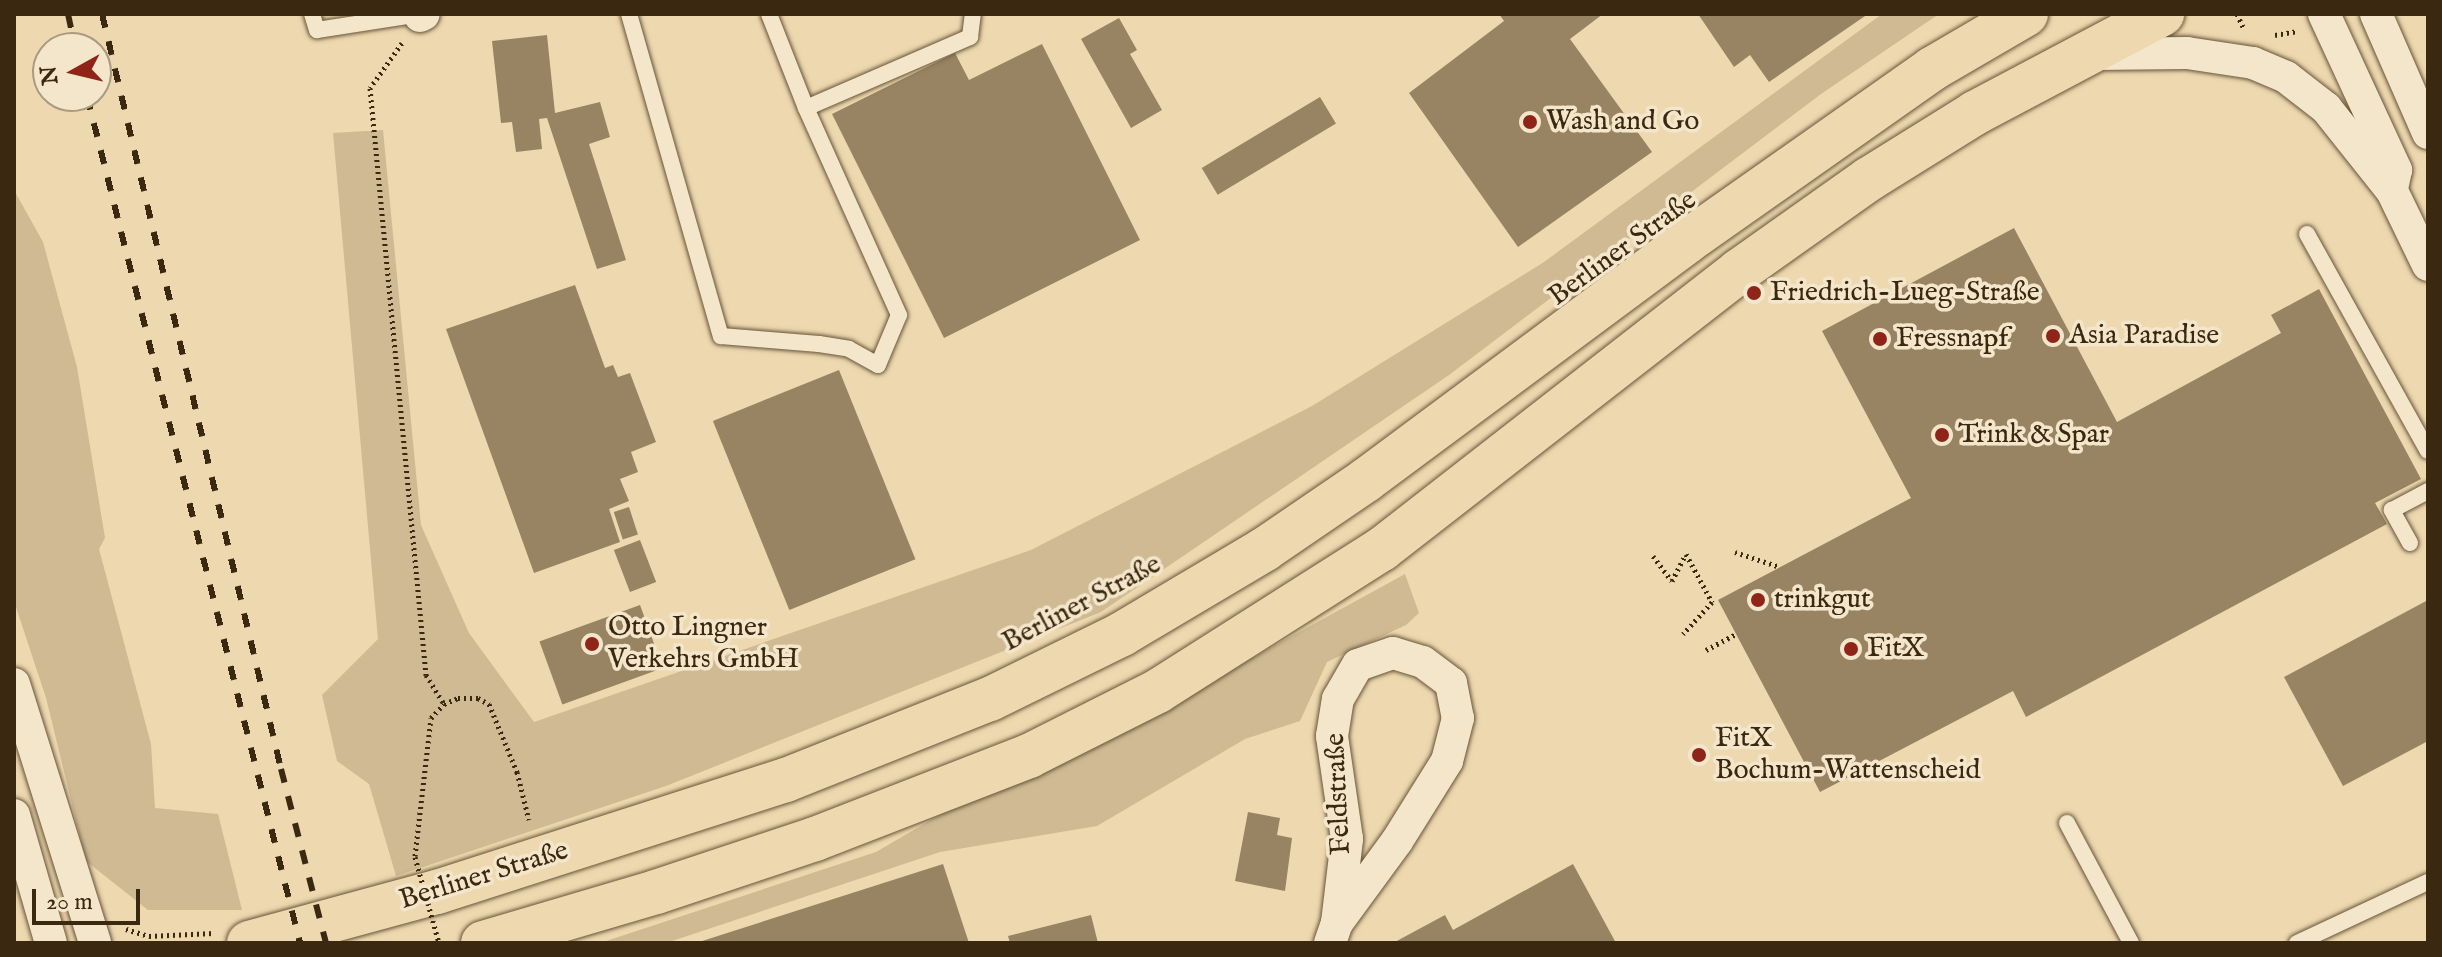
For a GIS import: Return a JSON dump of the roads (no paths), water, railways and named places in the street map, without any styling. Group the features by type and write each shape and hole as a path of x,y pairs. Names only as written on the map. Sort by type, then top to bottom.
{"main road":[{"name":"Berliner Straße","path":"235,938 539,860 786,780 990,699 1122,634 1265,549 1366,480 1686,242 1932,69 2026,14"},
{"path":"483,943 656,892 815,839 1029,756 1158,691 1382,549 1739,271 1869,179 1975,113 2162,14"}],"street":[{"path":"2376,14 2428,133"},
{"path":"2325,16 2396,170 2392,191"},
{"path":"2085,54 2187,53 2238,60 2286,77 2326,108 2392,191 2428,265"},
{"name":"Feldstraße","path":"1393,653 1423,662 1451,683 1458,718 1447,761 1334,933 1347,839 1332,736 1338,699 1358,665 1393,653"},
{"path":"14,684 94,940"},
{"path":"14,815 51,943"}],"lane":[{"path":"312,14 317,30 421,15"},
{"path":"629,14 721,336 849,349 878,365 899,315 806,108 769,14"},
{"path":"806,108 970,37 973,14"},
{"path":"2307,234 2428,451"},
{"path":"2410,543 2392,510 2428,491"},
{"path":"2067,823 2131,943"},
{"path":"2297,943 2428,882"}],"railway":[{"path":"68,14 72,32"},
{"path":"102,14 281,769 326,943"},
{"path":"91,112 300,943"}],"place":[{"name":"Wash and Go","path":"1530,122"},
{"name":"Friedrich-Lueg-Straße","path":"1754,293"},
{"name":"Asia Paradise","path":"2053,336"},
{"name":"Fressnapf","path":"1880,339"},
{"name":"Trink & Spar","path":"1942,435"},
{"name":"trinkgut","path":"1758,600"},
{"name":"Otto Lingner Verkehrs GmbH","path":"592,644"},
{"name":"FitX","path":"1851,649"},
{"name":"FitX Bochum-Wattenscheid","path":"1699,755"}]}
